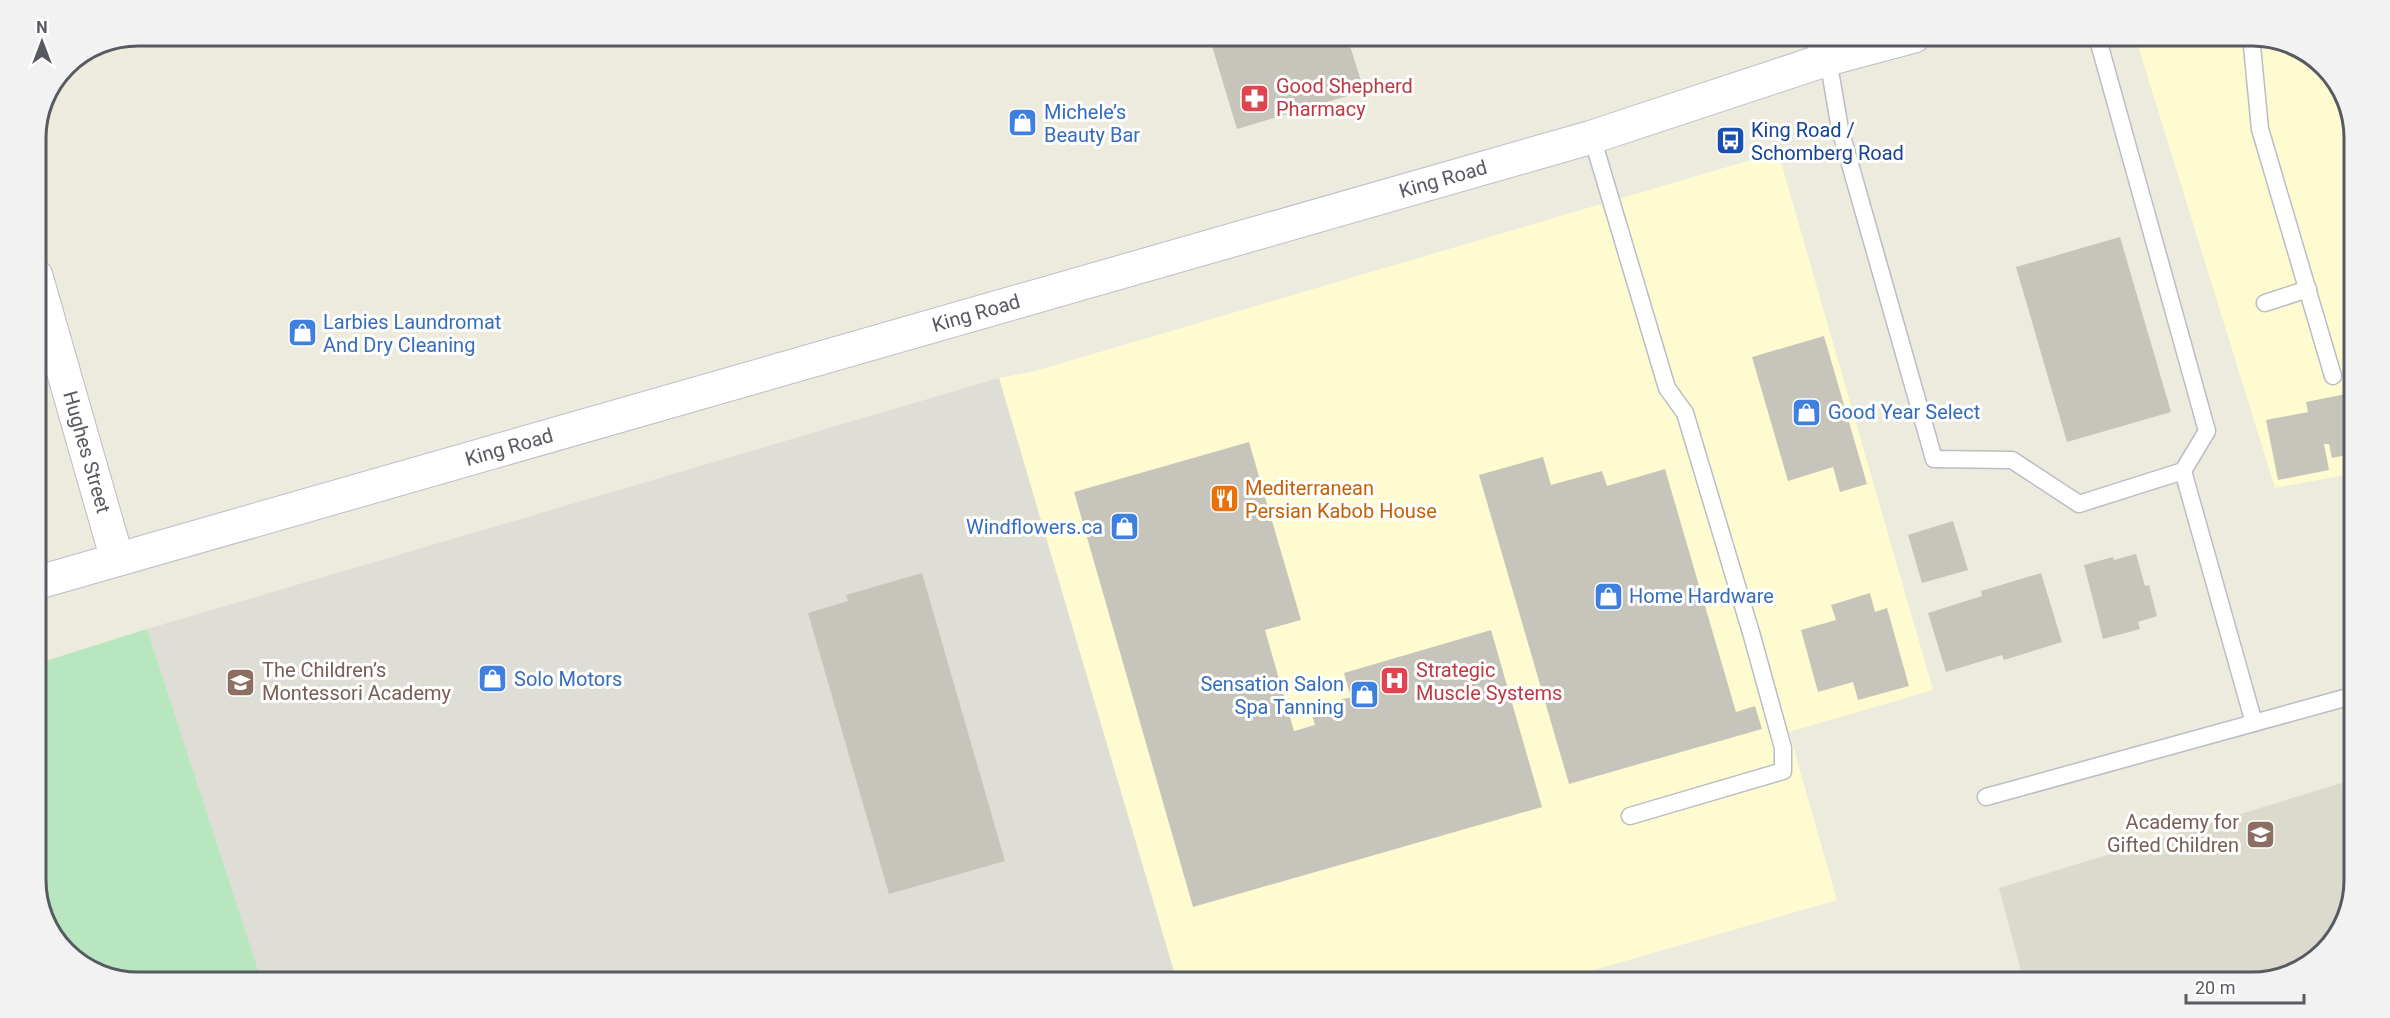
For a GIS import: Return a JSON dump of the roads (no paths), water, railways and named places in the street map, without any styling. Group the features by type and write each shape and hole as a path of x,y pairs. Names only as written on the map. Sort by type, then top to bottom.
{"main road":[{"name":"King Road","path":"47,580 1592,137 1825,47"},
{"name":"Hughes Street","path":"47,314 117,559"}],"lane":[{"path":"1825,47 1840,129 1934,459 2012,460 2079,504 2183,471 2207,431 2100,46"},
{"path":"2252,46 2260,129 2333,376"},
{"path":"1592,137 1667,388 1685,412 1783,748 1783,771 1630,816"},
{"path":"2265,303 2308,289"},
{"path":"2183,471 2254,723"},
{"path":"1986,797 2344,698"}],"place":[{"name":"Good Shepherd Pharmacy","path":"1255,98"},
{"name":"Michele’s Beauty Bar","path":"1023,123"},
{"name":"King Road / Schomberg Road","path":"1730,141"},
{"name":"Larbies Laundromat And Dry Cleaning","path":"302,333"},
{"name":"Good Year Select","path":"1807,412"},
{"name":"Mediterranean Persian Kabob House","path":"1224,499"},
{"name":"Windflowers.ca","path":"1124,527"},
{"name":"Home Hardware","path":"1608,596"},
{"name":"Solo Motors","path":"493,679"},
{"name":"Strategic Muscle Systems","path":"1395,681"},
{"name":"The Children’s Montessori Academy","path":"241,682"},
{"name":"Sensation Salon Spa Tanning","path":"1365,695"},
{"name":"Academy for Gifted Children","path":"2260,834"}]}
